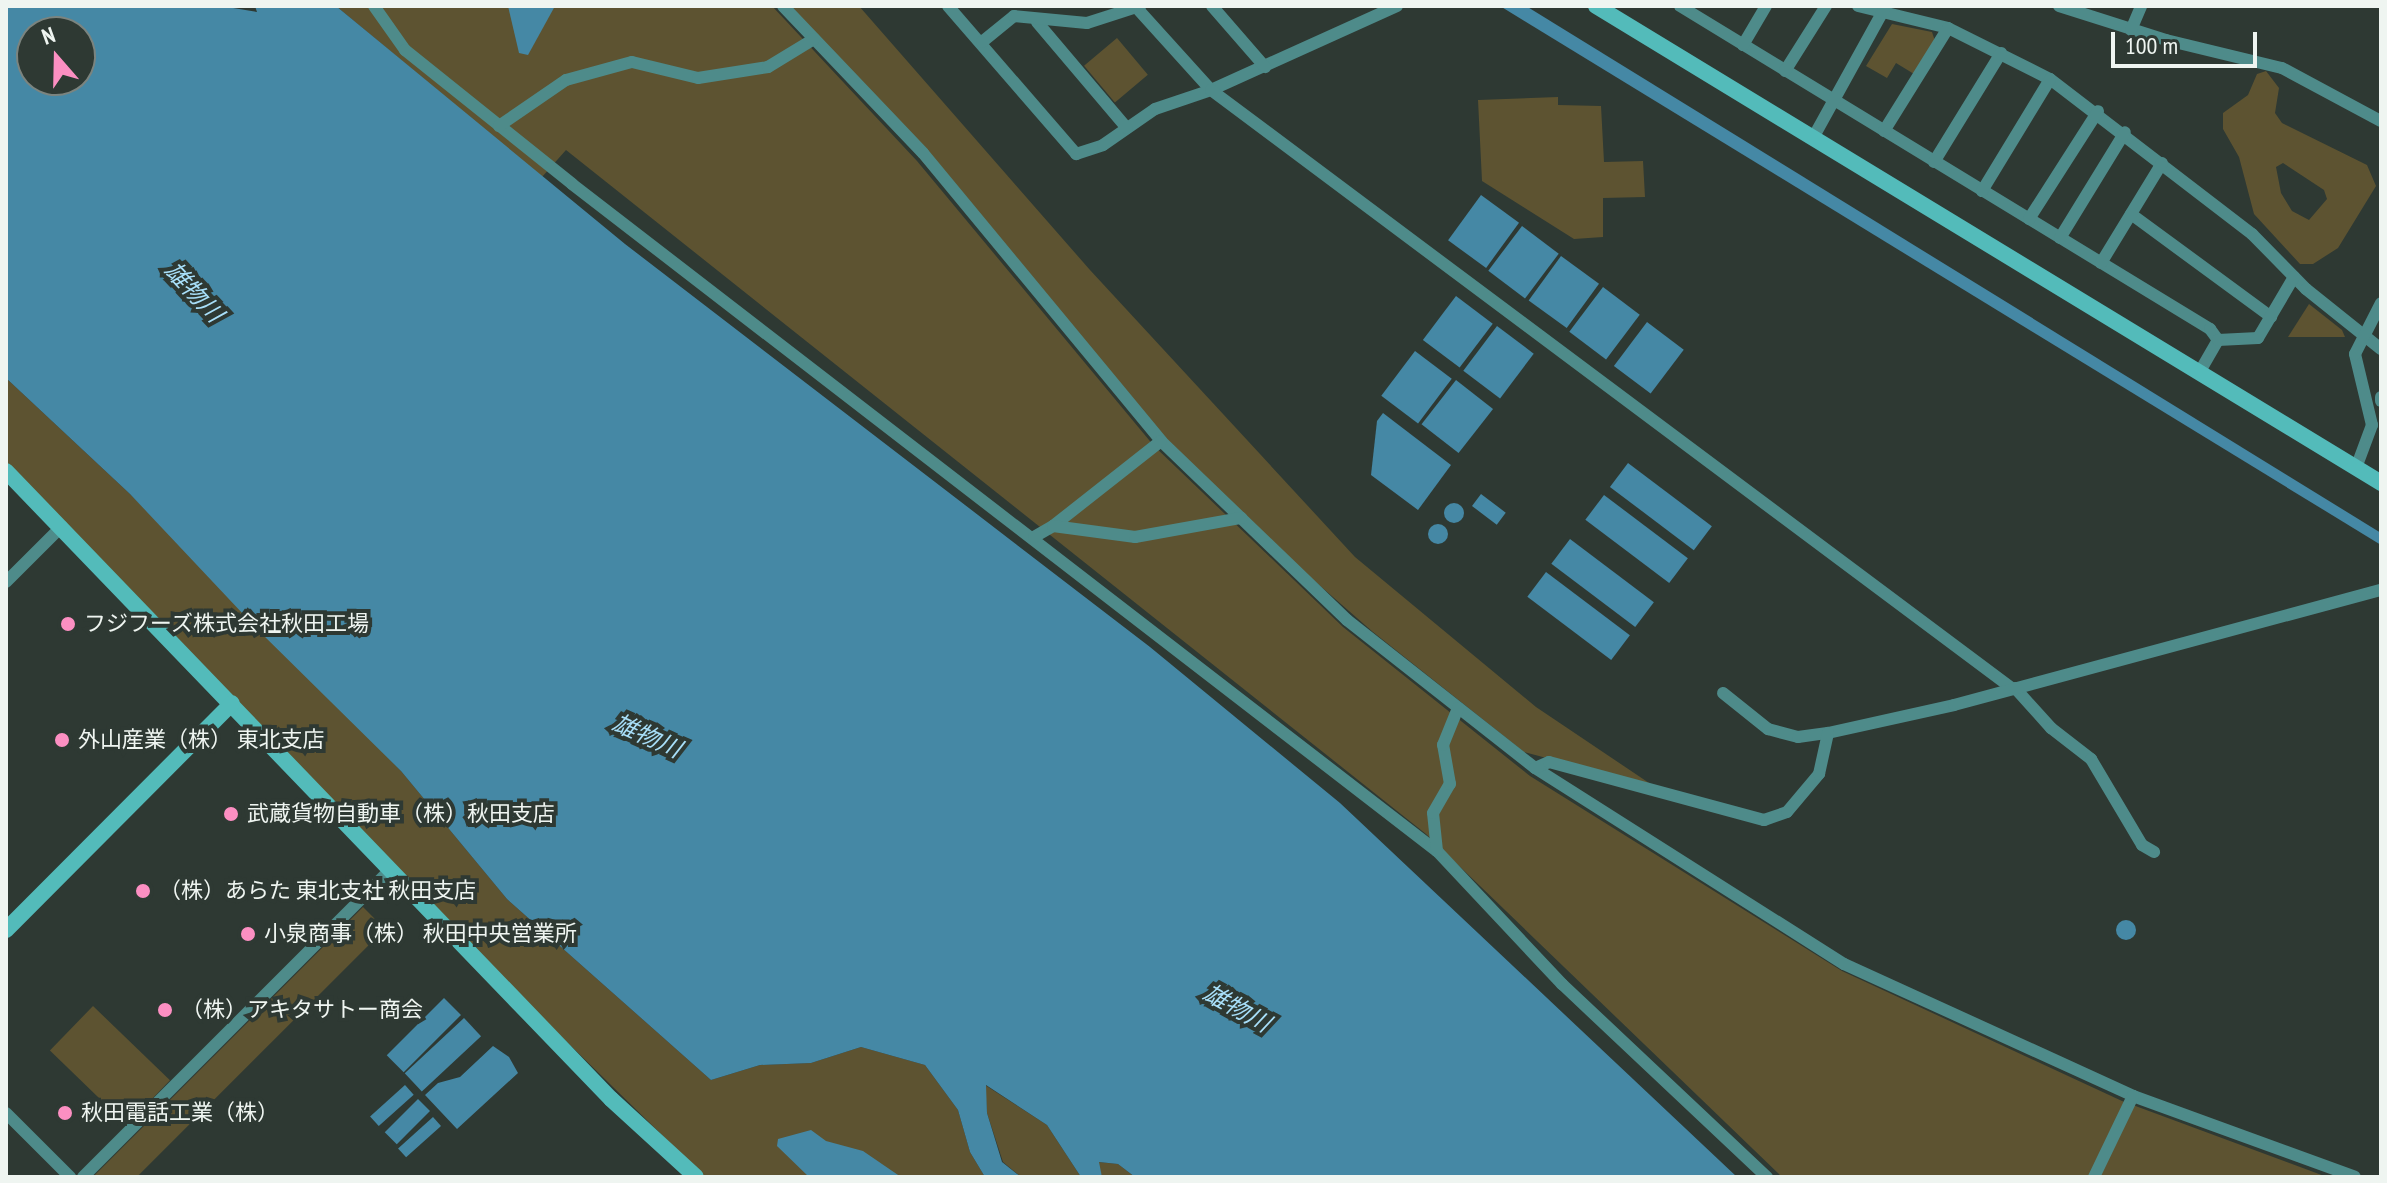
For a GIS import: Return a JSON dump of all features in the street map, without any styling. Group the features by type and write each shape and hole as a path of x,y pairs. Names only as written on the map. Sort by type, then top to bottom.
{"street":[{"path":"374,6 405,50 499,126 1437,851 1562,984 1767,1177"},
{"path":"783,6 923,153 1161,441 1347,620 1535,768 1844,964 2133,1096 2355,1177"},
{"path":"948,6 1076,154 1103,145 1155,109 1211,90 1397,6"},
{"path":"1212,6 1265,67"},
{"path":"1680,6 2210,329 2218,340"},
{"path":"1743,45 1766,6"},
{"path":"1785,71 1826,6"},
{"path":"1858,6 1885,10 1948,28 2050,79 2125,132 2281,259 2294,277 2381,349"},
{"path":"2059,6 2131,30 2282,68 2381,121"},
{"path":"2131,30 2141,6"},
{"path":"982,42 1014,16 1037,22 1087,23 1137,7 1211,90 2014,688 2051,728 2091,759 2142,845 2154,852"},
{"path":"1598,7 2381,483"},
{"path":"1813,138 1885,10"},
{"path":"1037,22 1127,128"},
{"path":"1884,131 1948,28"},
{"path":"499,126 566,80 605,69 632,62 698,78 768,67 814,39"},
{"path":"1934,162 2001,53"},
{"path":"1982,191 2050,79"},
{"path":"2029,219 2098,111"},
{"path":"2060,238 2125,132"},
{"path":"2101,263 2162,163"},
{"path":"2131,214 2271,317"},
{"path":"2218,340 2258,338 2294,277"},
{"path":"2356,468 2372,425 2355,368 2361,334 2381,303"},
{"path":"2199,373 2218,340"},
{"path":"1034,537 1053,526 1161,441"},
{"path":"6,471 611,1099 696,1177"},
{"path":"1053,526 1135,537 1241,518"},
{"path":"6,582 62,526"},
{"path":"1723,693 1768,729 1798,737 1828,733 2014,688 2381,590"},
{"path":"6,930 232,703"},
{"path":"1437,851 1433,813 1450,784 1443,745 1458,708"},
{"path":"1535,768 1549,762 1764,820 1787,812 1819,774 1828,733"},
{"path":"83,1177 389,871"},
{"path":"2094,1177 2133,1096"},
{"path":"6,1113 70,1177"}],"shaded area":[{"path":"336,6 772,6 917,161 1154,446 1343,627 1530,776 1842,971 2122,1101 2327,1177 1782,1177 1426,834 566,150 542,177"},
{"path":"788,6 859,6 1090,270 1355,557 1536,707 1655,787 1524,752 1373,632 1270,542 1163,439"},
{"path":"1892,24 1932,32 1935,41 1914,74 1896,63 1887,78 1866,66"},
{"path":"1117,38 1148,75 1115,102 1084,66"},
{"path":"2266,71 2279,88 2275,113 2282,123 2367,165 2376,186 2338,248 2313,264 2300,264 2254,214 2239,157 2223,129 2223,113 2248,95 2257,74","holes":["2283,163 2324,190 2327,199 2309,220 2292,211 2281,193 2276,167"]},
{"path":"1558,97 1558,105 1601,106 1604,162 1643,161 1645,197 1603,198 1603,237 1574,239 1482,181 1478,100"},
{"path":"2309,304 2342,330 2345,337 2288,337"},
{"path":"6,378 130,494 401,771 507,899 711,1080 760,1065 811,1063 861,1047 925,1065 958,1110 970,1152 985,1177 705,1177 521,997 6,464"},
{"path":"363,907 385,929 137,1177 93,1177"},
{"path":"93,1006 170,1080 127,1125 50,1051"},
{"path":"985,1085 1047,1125 1081,1177 1021,1177 1003,1162 987,1113"},
{"path":"1098,1162 1118,1164 1135,1177 1102,1177"}],"water":[{"name":"雄物川","path":"6,6 221,6 257,12 255,6 336,6 625,244 1150,647 1340,803 1737,1177 1135,1177 1118,1164 1099,1162 1102,1177 1081,1177 1047,1125 986,1085 987,1113 1002,1162 1021,1177 985,1177 970,1152 958,1110 925,1065 861,1047 811,1063 760,1065 711,1080 507,899 401,771 260,632 130,494 6,378"},
{"path":"508,6 555,6 528,55 519,53"},
{"path":"1500,6 1526,6 2381,533 2381,545"},
{"path":"1481,195 1519,223 1486,268 1448,240"},
{"path":"1522,226 1559,254 1525,298 1488,271"},
{"path":"1561,256 1599,284 1567,328 1529,300"},
{"path":"1603,287 1640,315 1606,359 1569,332"},
{"path":"1456,296 1493,324 1460,368 1423,340"},
{"path":"1647,322 1684,350 1651,394 1614,366"},
{"path":"1497,326 1534,354 1500,398 1463,371"},
{"path":"1415,351 1452,379 1418,423 1381,396"},
{"path":"1456,380 1493,409 1459,453 1422,424"},
{"path":"1383,413 1451,465 1418,510 1371,475 1377,421"},
{"path":"1628,463 1712,526 1694,550 1610,487"},
{"path":"1481,494 1506,513 1497,525 1472,506"},
{"path":"1604,495 1688,558 1669,583 1585,520"},
{"path":"1454,503 1461,506 1464,513 1461,520 1454,523 1447,520 1444,513 1447,506"},
{"path":"1438,524 1445,527 1448,534 1445,541 1438,544 1431,541 1428,534 1431,527"},
{"path":"1570,539 1654,602 1635,627 1551,564"},
{"path":"1546,572 1630,635 1611,660 1527,597"},
{"path":"2126,920 2133,923 2136,930 2133,937 2126,940 2119,937 2116,930 2119,923"},
{"path":"444,998 461,1015 404,1072 387,1055"},
{"path":"464,1018 481,1036 422,1092 405,1073"},
{"path":"493,1046 509,1057 518,1073 457,1129 425,1095 438,1083 460,1077"},
{"path":"405,1085 414,1095 379,1126 370,1116"},
{"path":"418,1099 430,1111 397,1144 385,1132"},
{"path":"433,1117 441,1126 406,1157 398,1148"},
{"path":"811,1130 826,1141 863,1151 901,1177 809,1177 777,1146 778,1139"}],"place":[{"name":"フジフーズ株式会社秋田工場","path":"68,624"},
{"name":"外山産業（株） 東北支店","path":"62,740"},
{"name":"武蔵貨物自動車（株）秋田支店","path":"231,814"},
{"name":"（株）あらた 東北支社 秋田支店","path":"143,891"},
{"name":"小泉商事（株） 秋田中央営業所","path":"248,934"},
{"name":"（株）アキタサトー商会","path":"165,1010"},
{"name":"秋田電話工業（株）","path":"65,1113"}]}
